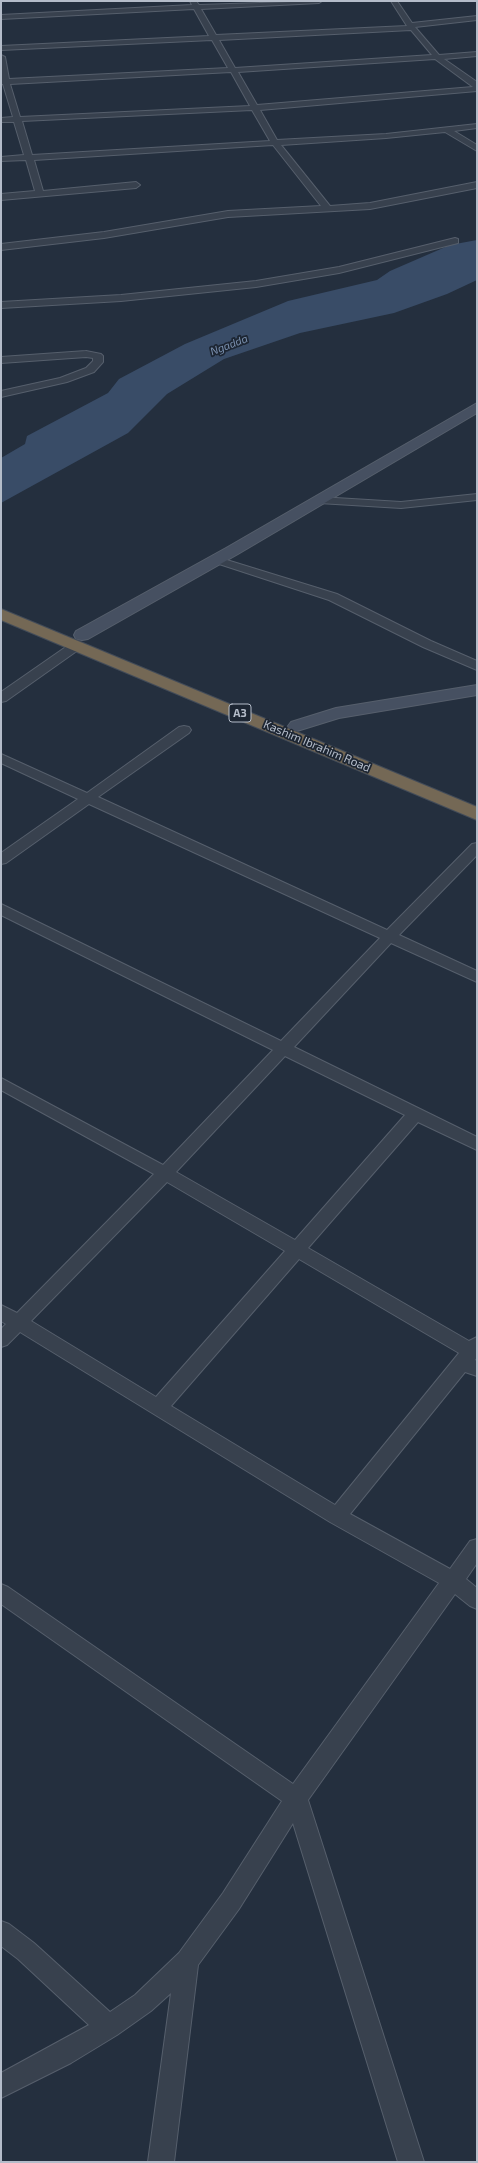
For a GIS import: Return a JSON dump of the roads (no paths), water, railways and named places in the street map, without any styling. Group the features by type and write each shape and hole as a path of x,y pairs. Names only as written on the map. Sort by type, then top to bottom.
{"highway":[{"name":"Kashim Ibrahim Road","path":"1,602 79,640 477,814"},
{"name":"Kashim Ibrahim Road","path":"1,614 79,640 297,726 477,800"}],"street":[{"path":"1,17 196,4 319,1"},
{"path":"394,1 411,26 438,58 477,86"},
{"path":"196,4 275,143 328,209"},
{"path":"1,48 216,39 411,26 450,20 477,18"},
{"path":"450,20 477,22"},
{"path":"3,82 438,58 477,54"},
{"path":"1,57 3,82 17,119 40,194"},
{"path":"1,120 255,108 477,89"},
{"path":"1,159 275,143 447,130 477,126"},
{"path":"447,130 477,150"},
{"path":"1,197 136,185"},
{"path":"1,247 104,235 228,214 328,209 393,202 477,185"},
{"path":"1,305 121,298 249,285 339,270 455,241"},
{"path":"1,360 86,354 98,356 98,362 90,370 63,380 1,394"},
{"path":"1,698 79,640 477,407"},
{"path":"319,500 401,505 477,497"},
{"path":"217,560 333,597 427,644 477,666"},
{"path":"297,726 336,712 477,690"},
{"path":"1,860 184,730"},
{"path":"1,758 89,797 477,977"},
{"path":"1,1340 284,1050 389,937 477,847"},
{"path":"1,909 477,1144"},
{"path":"1,1083 165,1173 297,1250 472,1356 337,1516"},
{"path":"158,1408 416,1114"},
{"path":"1,1312 337,1516 452,1580 477,1600"},
{"path":"1,2086 109,2027 143,2003 186,1961 231,1901 296,1798 477,1547"},
{"path":"1,1593 296,1798 411,2162"},
{"path":"1,1932 26,1951 109,2027"},
{"path":"161,2162 186,1961"}],"water":[{"name":"Ngadda","path":"477,240 477,280 447,294 394,313 300,333 224,359 167,394 128,433 1,503 1,458 25,444 27,436 108,393 119,379 185,344 288,301 377,280 390,271 450,245"}]}
